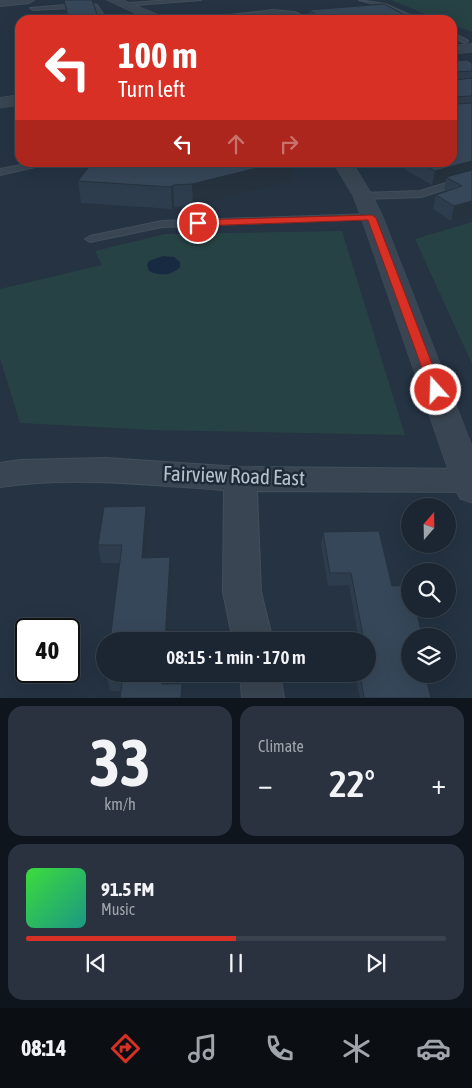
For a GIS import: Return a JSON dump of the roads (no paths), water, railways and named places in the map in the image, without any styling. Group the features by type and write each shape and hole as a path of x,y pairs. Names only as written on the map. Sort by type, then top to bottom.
{"street":[{"path":"118,2 148,15"},
{"path":"0,3 31,5"},
{"path":"0,95 15,93"},
{"path":"0,103 15,101"},
{"path":"345,167 367,207 470,485"},
{"name":"Fairview Road East","path":"0,475 20,472 106,470 240,479 470,485"},
{"path":"240,479 242,592 251,632"},
{"path":"261,682 263,698"}],"lane":[{"path":"118,2 198,0"},
{"path":"362,0 383,5 406,15"},
{"path":"31,5 90,5 95,6 101,15"},
{"path":"241,15 273,12 297,15"},
{"path":"0,172 26,167"},
{"path":"151,167 152,174"},
{"path":"90,239 162,224 367,207 421,194 472,178"}],"water":[{"path":"163,256 174,257 180,262 180,267 173,272 165,274 149,271 147,265 149,261"}]}
